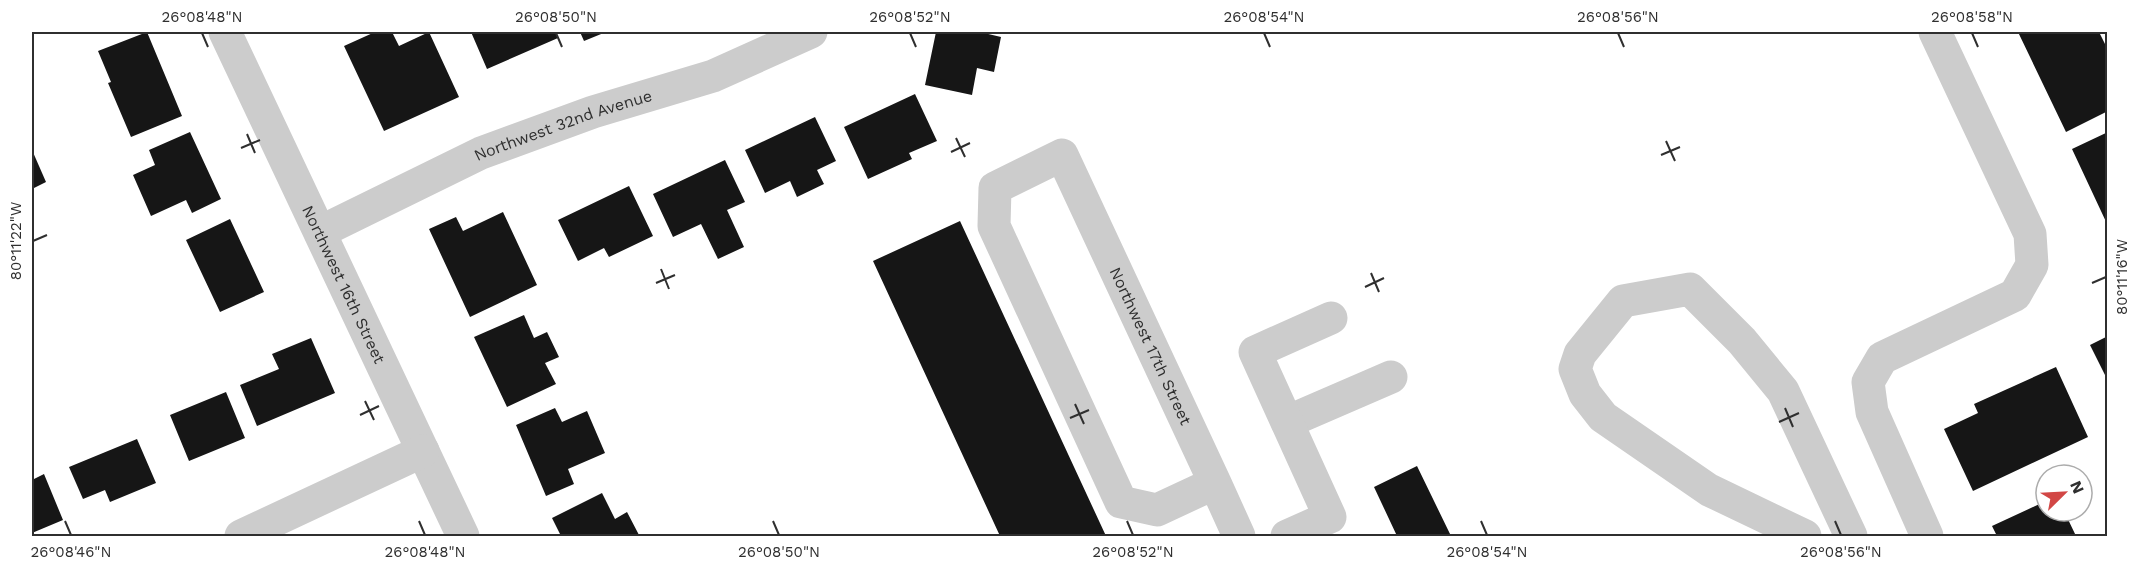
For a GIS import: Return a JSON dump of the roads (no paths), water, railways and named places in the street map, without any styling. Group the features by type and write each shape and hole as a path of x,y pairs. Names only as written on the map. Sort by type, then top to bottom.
{"street":[{"name":"Northwest 16th Street","path":"225,32 463,537"},
{"name":"Northwest 32nd Avenue","path":"320,232 481,153 593,112 713,76 811,32"},
{"path":"1927,537 1872,412 1868,382 1882,358 2015,295 2032,266 2030,234 1935,32"},
{"name":"Northwest 17th Street","path":"1215,483 1156,510 1121,502 994,226 995,188 1062,154 1215,483 1239,537"},
{"path":"1804,537 1708,490 1603,417 1585,394 1575,369 1580,354 1623,301 1690,289 1742,341 1783,391 1851,537"},
{"path":"1287,537 1330,516 1255,352 1331,318"},
{"path":"1287,422 1391,377"},
{"path":"241,537 423,451"}]}
